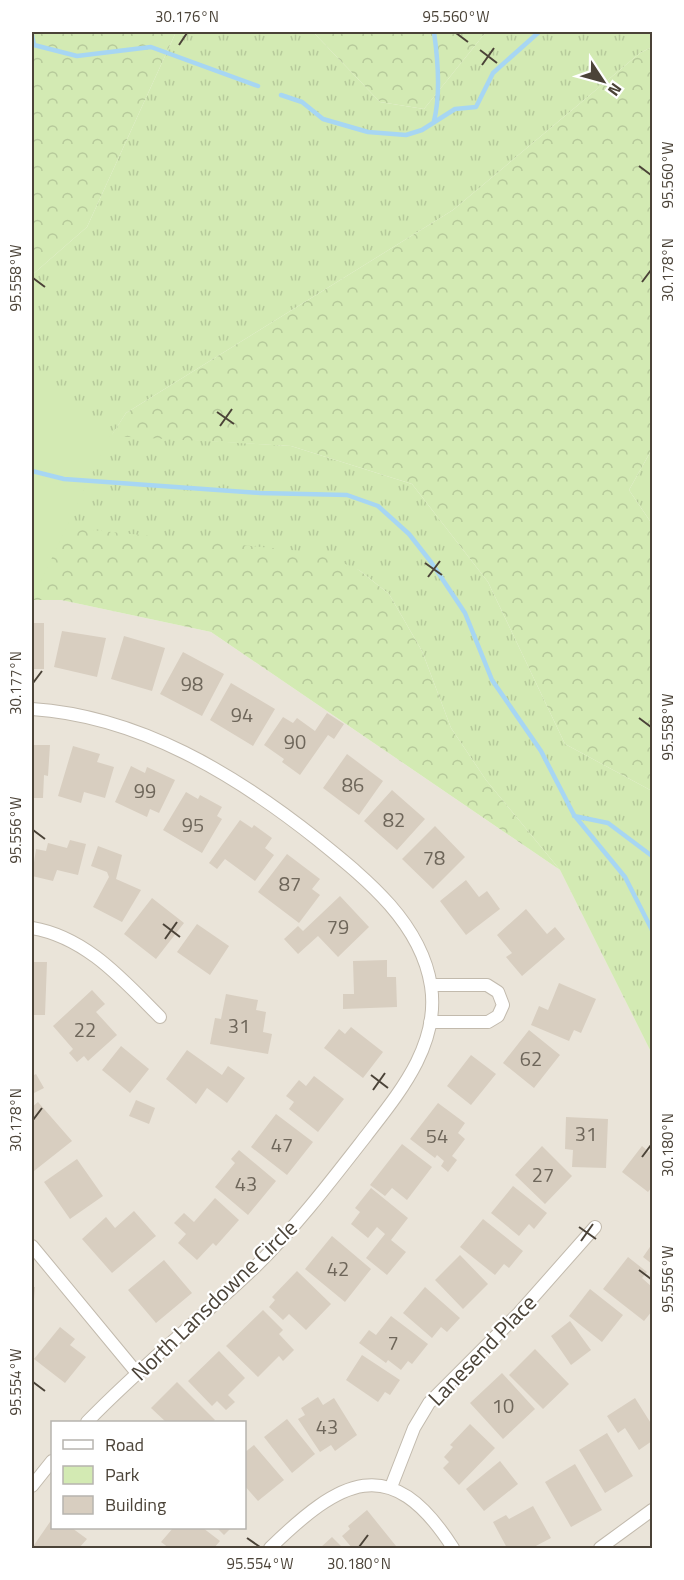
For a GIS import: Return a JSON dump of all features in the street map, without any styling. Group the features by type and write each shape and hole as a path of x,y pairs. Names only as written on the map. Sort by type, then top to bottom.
{"street":[{"name":"North Lansdowne Circle","path":"32,709 92,718 138,733 197,759 265,799 324,845 391,906 413,938 431,985 430,1022 417,1063 392,1102 335,1176 256,1266 137,1373 88,1421"},
{"path":"32,928 57,934 98,957 160,1017"},
{"path":"430,1022 488,1022 498,1016 503,1005 498,992 487,986 431,985"},
{"name":"Lanesend Place","path":"391,1487 414,1428 429,1403 519,1313 595,1227"},
{"path":"32,1246 137,1373"},
{"path":"32,1486 51,1462"},
{"path":"270,1548 295,1524 340,1492 370,1484 391,1487 432,1521 453,1548"},
{"path":"600,1548 652,1510"}],"shaded area":[{"path":"32,600 61,600 211,632 560,870 652,1054 652,1548 32,1548"}],"green space":[{"path":"32,32 176,32 87,227 32,275"},
{"path":"176,32 313,32 380,102 424,109 486,32 652,32 652,47 640,53 453,210 126,413 112,435 291,446 412,484 488,582 565,744 652,791 652,1054 560,870 486,780 451,728 422,651 389,594 359,570 32,524 32,275 87,227"},
{"path":"313,32 486,32 424,109 380,102"},
{"path":"652,47 652,449 629,490 652,524 652,791 565,744 488,582 412,484 291,446 111,436 126,413 453,210 640,53"},
{"path":"32,375 112,431 32,600"},
{"path":"652,449 652,524 629,490"},
{"path":"32,524 320,553 359,570 389,594 422,651 451,728 486,780 560,870 211,632 61,600 32,600"}],"building":[{"path":"32,623 44,623 44,669 32,669"},
{"path":"62,631 106,638 97,677 54,667"},
{"path":"124,636 165,648 152,691 111,679"},
{"path":"183,652 224,674 202,716 160,694"},
{"path":"231,683 275,709 253,746 210,720"},
{"path":"327,713 344,724 334,739 328,735 300,775 282,762 284,759 264,745 283,717 293,723 297,718 315,731"},
{"path":"32,745 50,745 48,776 44,775 43,798 32,798"},
{"path":"73,746 100,754 97,762 114,767 105,798 84,792 81,803 58,796"},
{"path":"347,754 383,781 359,815 323,788"},
{"path":"131,766 145,773 147,767 175,780 159,813 150,809 147,817 115,802"},
{"path":"392,790 425,819 397,850 364,821"},
{"path":"186,792 198,799 200,795 222,807 217,816 222,819 202,853 163,830"},
{"path":"240,820 252,828 254,825 272,838 265,848 274,855 255,881 225,859 217,869 209,863"},
{"path":"435,826 465,857 433,889 402,859"},
{"path":"70,840 86,844 78,875 57,870 53,881 32,876 36,849 46,851 48,843 67,848"},
{"path":"98,846 122,855 116,879 141,890 122,922 93,907 109,877 107,872 91,866"},
{"path":"287,854 320,879 312,889 320,895 299,923 258,892"},
{"path":"466,880 479,897 487,891 500,909 466,935 440,901"},
{"path":"340,896 369,927 338,957 318,936 298,954 284,939 298,926 303,931"},
{"path":"152,898 184,923 156,959 124,934"},
{"path":"526,909 547,934 555,927 565,939 522,976 506,957 512,953 497,935"},
{"path":"197,924 229,946 210,975 177,952"},
{"path":"387,960 387,977 396,977 397,1007 343,1009 343,994 354,994 353,961"},
{"path":"32,962 47,962 45,1015 32,1015"},
{"path":"559,983 596,999 581,1033 574,1030 569,1041 531,1025 539,1006 548,1010"},
{"path":"92,990 105,1004 96,1012 117,1035 88,1061 84,1056 77,1062 69,1053 73,1049 53,1026"},
{"path":"226,994 258,1000 256,1010 266,1012 263,1032 272,1034 268,1054 210,1044 215,1018 221,1019"},
{"path":"351,1027 383,1052 363,1078 324,1048 339,1029 345,1034"},
{"path":"529,1030 560,1055 534,1088 503,1063"},
{"path":"121,1046 149,1069 130,1093 102,1070"},
{"path":"187,1050 222,1075 228,1066 245,1078 227,1103 207,1088 196,1104 166,1079"},
{"path":"471,1055 496,1074 471,1105 447,1086"},
{"path":"36,1074 44,1088 32,1094 32,1076"},
{"path":"314,1076 344,1099 318,1132 289,1109 294,1102 286,1096 299,1080 306,1086"},
{"path":"136,1100 155,1108 149,1124 129,1116"},
{"path":"38,1102 72,1141 34,1171 32,1167 32,1107"},
{"path":"438,1103 465,1123 458,1133 465,1139 452,1156 457,1160 448,1172 441,1166 444,1161 437,1155 435,1158 410,1139"},
{"path":"276,1114 313,1142 287,1175 251,1147"},
{"path":"566,1117 608,1119 606,1168 572,1167 573,1150 565,1149"},
{"path":"402,1144 432,1167 407,1200 392,1188 385,1196 370,1185"},
{"path":"542,1146 572,1176 545,1204 515,1175"},
{"path":"642,1146 649,1152 652,1147 652,1187 648,1192 622,1172"},
{"path":"239,1150 276,1181 248,1215 215,1187 235,1163 231,1159"},
{"path":"77,1159 103,1196 70,1219 44,1182"},
{"path":"513,1186 547,1213 534,1229 529,1224 519,1236 491,1213"},
{"path":"371,1188 408,1218 391,1240 406,1252 387,1275 366,1258 385,1234 377,1227 368,1238 351,1224 360,1212 355,1208"},
{"path":"215,1198 239,1220 216,1246 213,1243 197,1260 178,1243 186,1234 174,1223 184,1213 194,1222"},
{"path":"134,1211 156,1236 112,1273 82,1239 106,1217 115,1228"},
{"path":"483,1219 523,1251 509,1268 504,1264 495,1275 460,1247"},
{"path":"332,1236 371,1269 345,1302 305,1269"},
{"path":"652,1244 652,1264 643,1257"},
{"path":"460,1255 488,1284 463,1309 435,1280"},
{"path":"628,1257 647,1272 642,1278 652,1287 652,1311 644,1321 603,1289"},
{"path":"164,1260 192,1293 156,1323 128,1290"},
{"path":"297,1271 331,1304 306,1330 289,1314 283,1320 269,1307 275,1300 272,1297"},
{"path":"32,1287 35,1287 33,1311 32,1311"},
{"path":"425,1287 460,1318 447,1332 441,1327 432,1338 403,1313"},
{"path":"590,1289 623,1315 602,1342 569,1316"},
{"path":"263,1310 283,1330 279,1334 294,1350 283,1361 279,1356 258,1377 226,1346"},
{"path":"391,1316 428,1344 412,1364 408,1361 401,1370 388,1360 386,1363 359,1343 369,1330 376,1335"},
{"path":"570,1321 591,1350 571,1365 551,1336"},
{"path":"60,1327 75,1339 70,1345 86,1357 65,1383 34,1359"},
{"path":"535,1349 569,1384 543,1409 509,1375"},
{"path":"219,1351 245,1378 228,1395 235,1402 226,1410 217,1401 212,1406 188,1381"},
{"path":"362,1355 400,1380 390,1395 385,1392 378,1402 346,1380"},
{"path":"502,1373 535,1409 503,1439 470,1403"},
{"path":"177,1382 215,1420 165,1421 151,1408"},
{"path":"318,1397 323,1405 334,1398 357,1435 335,1451 331,1445 320,1452 298,1419 305,1415 301,1408"},
{"path":"635,1398 652,1425 652,1441 639,1450 625,1428 618,1433 607,1416"},
{"path":"287,1419 315,1454 292,1473 264,1437"},
{"path":"470,1424 495,1448 459,1485 443,1468 449,1462 444,1457 453,1447 450,1445"},
{"path":"607,1433 633,1476 605,1493 579,1450"},
{"path":"254,1445 284,1480 258,1501 246,1487 246,1451"},
{"path":"500,1461 518,1484 484,1511 466,1489"},
{"path":"575,1464 602,1510 571,1527 545,1482"},
{"path":"533,1506 551,1538 532,1548 507,1548 493,1522 506,1515 509,1519"},
{"path":"367,1510 396,1546 393,1548 352,1548 342,1536 350,1529 348,1526"},
{"path":"51,1520 51,1529 73,1529 87,1539 79,1548 32,1548"},
{"path":"172,1529 204,1529 220,1541 214,1548 169,1548 161,1542"},
{"path":"218,1529 230,1529 224,1535"},
{"path":"332,1537 343,1548 320,1548"}],"waterway":[{"path":"434,32 438,65 434,121"},
{"path":"281,95 302,102 323,119 368,132 406,135 422,130 455,109 476,107 493,73 539,32"},
{"path":"32,35 34,45 77,56 151,47 258,86"},
{"path":"32,471 64,479 260,493 347,495 378,506 409,534 465,613 492,680 541,751 574,815 625,877 652,930"},
{"path":"574,816 608,823 652,856"}]}
